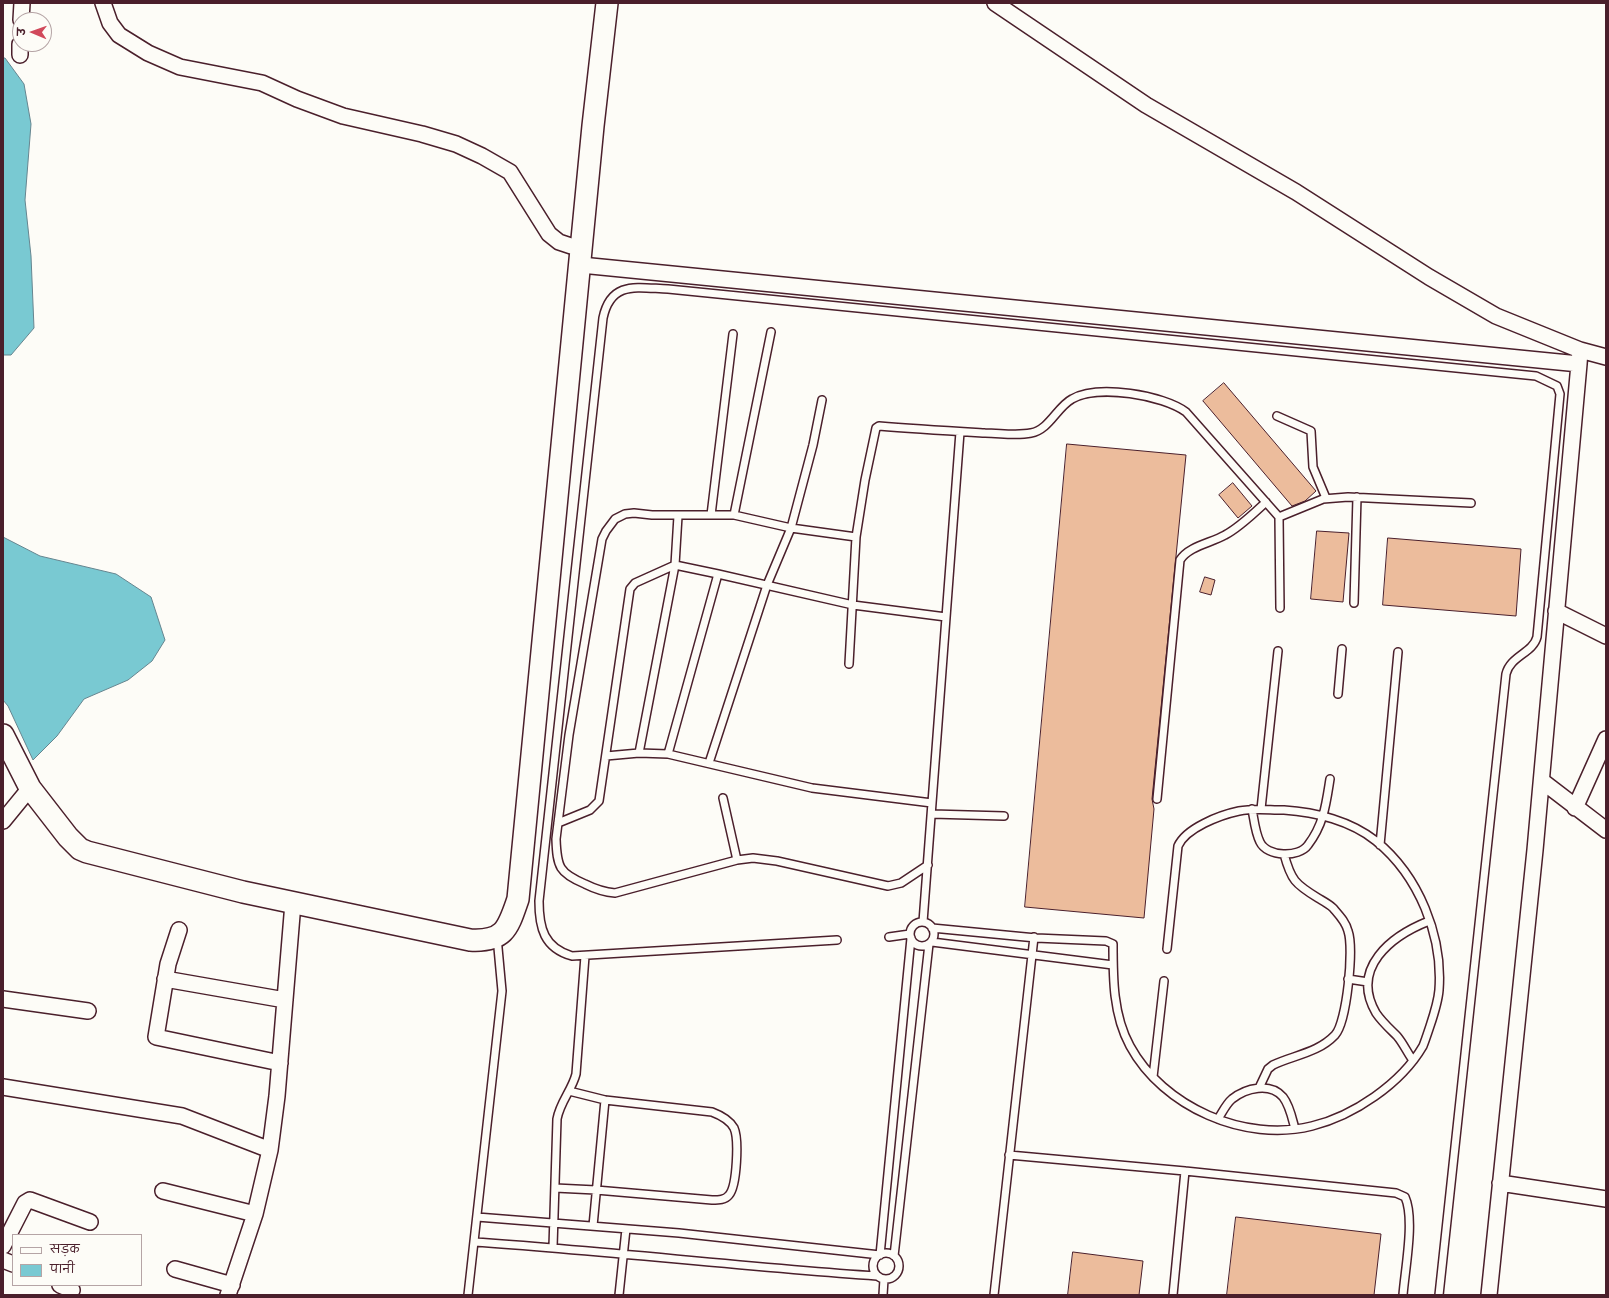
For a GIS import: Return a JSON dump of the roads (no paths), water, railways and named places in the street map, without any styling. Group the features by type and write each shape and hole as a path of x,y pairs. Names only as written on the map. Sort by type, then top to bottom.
{"street":[{"path":"103,3 110,23 119,35 148,53 180,68 262,83 297,99 343,116 422,134 456,144 482,156 510,172 549,234 559,242 571,246 582,256 1579,357 1606,357"},
{"path":"3,735 27,784 68,837 80,849 88,852 243,892 470,940 486,941 497,937 510,923 518,899 607,3"},
{"path":"995,3 1146,105 1296,192 1489,312 1579,357"},
{"path":"1489,1295 1542,781 1579,357"},
{"path":"1556,611 1606,636"},
{"path":"1575,808 1606,739"},
{"path":"1542,781 1575,808 1606,830"},
{"path":"3,821 27,784"},
{"path":"175,1268 230,1290 255,1214 270,1150 280,1063 293,903"},
{"path":"179,930 165,978 156,1035 157,1038 280,1063"},
{"path":"165,978 285,1000"},
{"path":"3,999 88,1011"},
{"path":"3,1087 182,1116 270,1150"},
{"path":"1500,1183 1606,1199"},
{"path":"162,1191 255,1214"},
{"path":"3,1246 26,1203 30,1200 90,1222"}],"lane":[{"path":"837,940 572,956 559,953 543,933 539,917 539,901 603,318 605,307 609,299 621,290 631,288 675,290 1536,376 1557,386 1560,394 1537,637 1533,645 1510,664 1506,674 1439,1295"},
{"path":"734,515 771,332"},
{"path":"711,515 733,334"},
{"path":"849,664 856,537 865,480 876,428 879,426 960,432 1032,433 1046,425 1072,398 1084,394 1128,394 1155,397 1178,406 1186,412 1279,517 1281,523 1280,608"},
{"path":"709,763 767,585 791,528 814,445 822,400"},
{"path":"1278,416 1310,431 1313,467 1326,498"},
{"path":"923,922 960,432"},
{"path":"1354,603 1357,497"},
{"path":"1279,517 1312,502 1326,498 1357,497 1471,502"},
{"path":"1157,799 1180,560 1190,550 1226,535 1249,518 1266,502"},
{"path":"856,537 791,528 734,515 678,516 625,514 610,524 602,539 569,735 558,823 557,855 562,871 568,876 602,892 614,893 737,860 753,858 777,861 888,886 900,884 928,866"},
{"path":"639,753 675,566 678,516"},
{"path":"558,823 590,810 599,801 630,590 635,583 675,566 718,574 853,605 946,617"},
{"path":"668,754 718,574"},
{"path":"1338,694 1342,649"},
{"path":"1261,809 1278,651"},
{"path":"1380,845 1398,652"},
{"path":"606,756 639,753 668,754 812,788 932,803"},
{"path":"1252,809 1260,843 1267,849 1284,854 1302,852 1308,846 1324,816 1330,779"},
{"path":"723,798 737,860"},
{"path":"883,1295 881,1278 874,1272 874,1262 880,1255 910,936 912,927 919,922 923,922 932,928 1110,942 1113,944 1116,998 1122,1024 1130,1046 1154,1077 1181,1102 1227,1123 1262,1128 1295,1129 1339,1118 1362,1105 1384,1089 1423,1046 1433,1017 1439,991 1437,956 1434,936 1429,921 1414,885 1395,860 1380,845 1351,826 1324,816 1302,811 1252,809 1224,814 1186,835 1180,841 1178,846 1168,949"},
{"path":"932,814 1004,816"},
{"path":"1258,1088 1268,1069 1273,1065 1323,1046 1340,1029 1348,979 1351,946 1345,923 1332,906 1305,890 1294,880 1290,875 1284,854"},
{"path":"1412,1059 1398,1037 1376,1012 1368,992 1368,982 1373,964 1400,934 1429,921"},
{"path":"894,1256 930,943 934,935 932,928"},
{"path":"889,937 910,936"},
{"path":"910,936 918,946 930,943 1032,954 1113,965"},
{"path":"468,1295 502,991 497,937"},
{"path":"994,1295 1034,937"},
{"path":"553,1247 557,1119 559,1107 569,1091 576,1074 585,956"},
{"path":"1348,979 1368,982"},
{"path":"1154,1077 1164,981"},
{"path":"1218,1119 1231,1100 1247,1090 1258,1088 1277,1091 1283,1097 1290,1111 1295,1129"},
{"path":"555,1188 722,1200 729,1196 733,1189 736,1158 736,1136 734,1127 724,1116 712,1112 605,1100 569,1091"},
{"path":"593,1226 605,1100"},
{"path":"1009,1155 1185,1171 1396,1193 1405,1197 1409,1205 1410,1220 1403,1295"},
{"path":"1174,1295 1185,1171"},
{"path":"474,1242 624,1253 682,1261 881,1278 892,1278 898,1272 899,1263 894,1256 887,1253 880,1255 626,1229 477,1217"},
{"path":"619,1295 626,1229"}],"water":[{"path":"3,58 5,58 24,84 31,124 25,200 31,256 34,328 11,355 3,355"},
{"path":"3,537 40,556 116,574 151,597 165,640 152,661 128,680 84,699 57,736 33,760 8,706 3,700"}]}
